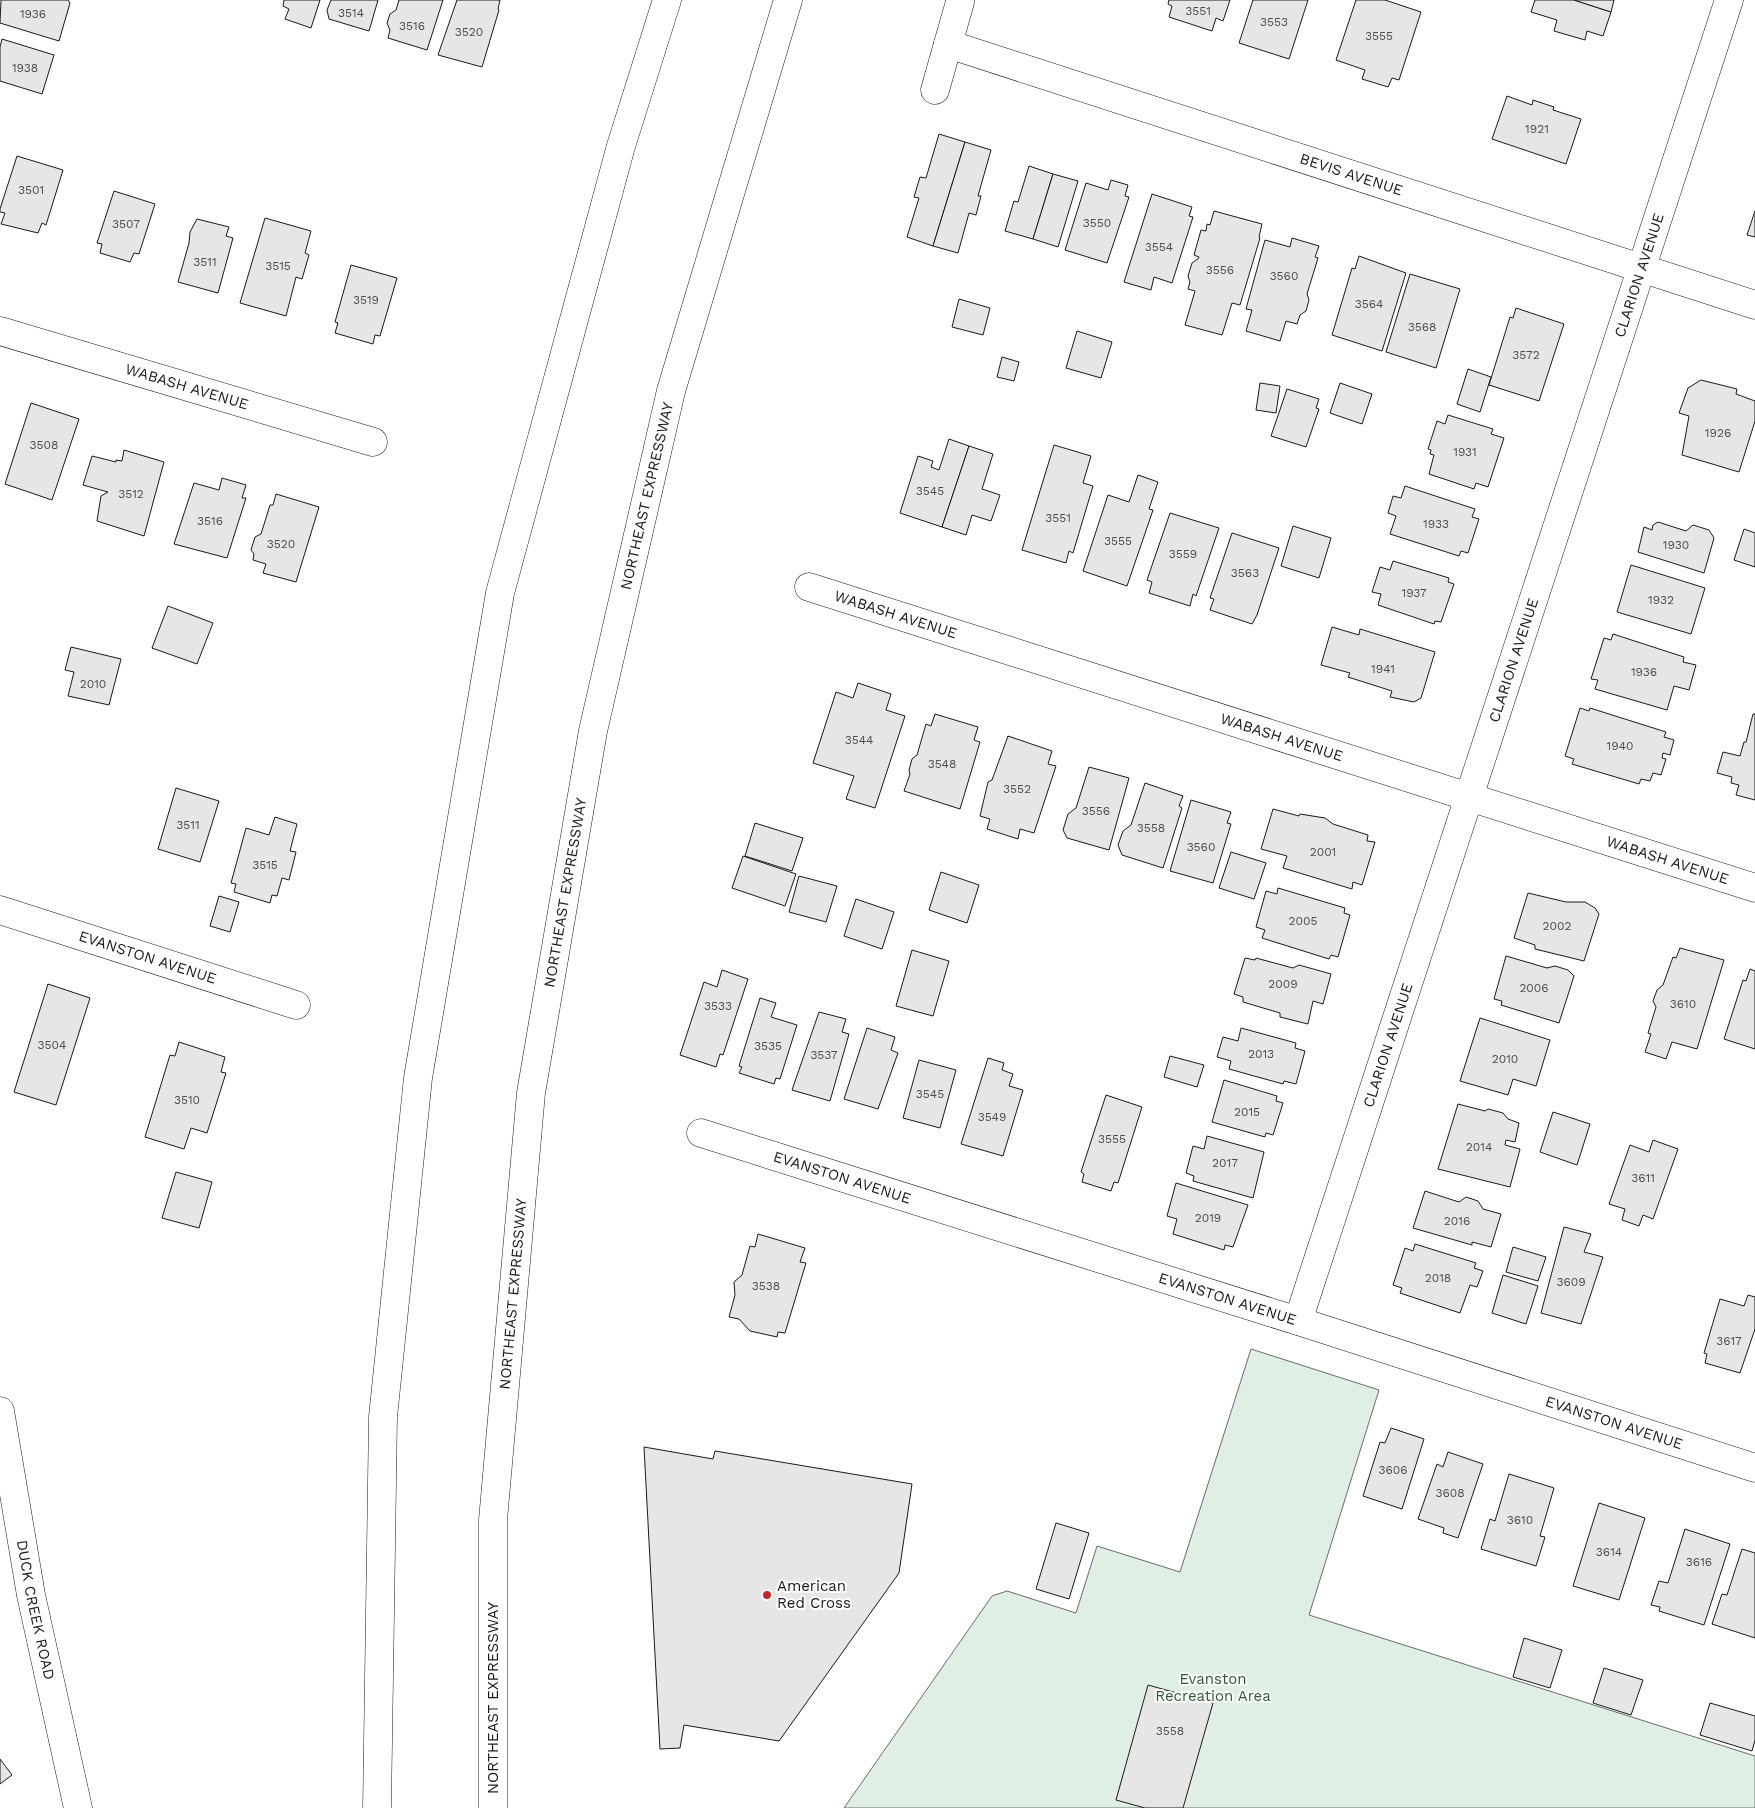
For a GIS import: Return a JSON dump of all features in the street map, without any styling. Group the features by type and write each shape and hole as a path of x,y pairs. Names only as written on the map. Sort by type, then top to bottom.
{"main road":[{"path":"377,1808 383,1417 418,1078 500,593 620,146 666,0"},
{"name":"NORTHEAST EXPRESSWAY","path":"493,1808 492,1520 530,1092 593,731 671,391 788,0"},
{"name":"CLARION AVENUE","path":"1298,1321 1729,0"},
{"path":"934,90 960,2"},
{"name":"BEVIS AVENUE","path":"948,44 1755,305"},
{"name":"WABASH AVENUE","path":"0,330 373,442"},
{"name":"WABASH AVENUE","path":"810,587 1755,888"},
{"name":"EVANSTON AVENUE","path":"0,910 296,1005"},
{"name":"EVANSTON AVENUE","path":"701,1133 1298,1321 1755,1468"},
{"name":"DUCK CREEK ROAD","path":"0,1411 31,1595 78,1808"}],"green space":[{"name":"Evanston Recreation Area","path":"1251,1349 1379,1390 1309,1615 1755,1756 1755,1808 844,1808 992,1596 1007,1591 1076,1613 1097,1546 1180,1572"}],"building":[{"path":"1,0 68,0 70,3 59,41 0,23"},
{"path":"284,0 320,0 311,28 285,19 289,9 283,6"},
{"path":"331,0 378,0 369,31 329,19 327,10"},
{"path":"399,0 443,0 427,50 388,38 390,30 387,23 390,14 396,10"},
{"path":"457,0 500,0 499,10 482,67 438,55"},
{"path":"1169,0 1230,0 1223,21 1216,18 1212,31 1169,17 1172,6 1168,4"},
{"path":"1253,0 1308,0 1289,59 1239,43"},
{"path":"1356,0 1385,0 1421,12 1399,80 1392,78 1388,87 1362,79 1365,70 1336,60"},
{"path":"1535,0 1574,0 1611,12 1603,36 1587,31 1585,40 1554,31 1557,20 1531,12"},
{"path":"1574,0 1614,0 1611,12"},
{"path":"2,39 54,55 42,94 0,81 0,47"},
{"path":"1507,96 1532,105 1533,100 1554,107 1553,110 1581,119 1566,164 1492,139"},
{"path":"939,134 965,142 933,246 907,237 919,198 914,197 920,177 926,178"},
{"path":"965,142 991,150 978,196 981,196 976,215 969,213 958,253 933,246"},
{"path":"17,156 63,170 46,225 42,223 38,233 1,224 5,213 0,212 0,209"},
{"path":"1029,166 1053,174 1033,239 1005,231 1014,201 1018,202"},
{"path":"1053,174 1078,181 1058,247 1033,239"},
{"path":"1111,180 1128,185 1125,196 1129,197 1107,263 1065,250 1086,183 1108,190"},
{"path":"114,191 155,204 139,254 134,253 130,262 100,253 102,244 97,243"},
{"path":"1152,194 1192,207 1189,216 1193,217 1172,283 1154,277 1151,290 1124,282"},
{"path":"1214,211 1262,224 1260,238 1240,305 1232,303 1222,335 1185,325 1195,291 1188,289 1190,282 1188,276 1192,263 1199,257 1194,255 1201,230 1206,231 1207,224 1210,225"},
{"path":"1755,211 1755,237 1747,235"},
{"path":"265,218 311,231 305,253 309,255 302,279 296,277 286,316 240,303"},
{"path":"197,219 229,227 226,236 233,238 218,293 178,282 189,243 190,232"},
{"path":"1292,238 1319,246 1315,257 1318,258 1307,294 1309,300 1306,311 1300,315 1297,324 1286,321 1280,341 1246,331 1252,310 1246,309 1265,240 1290,247"},
{"path":"1359,256 1406,273 1382,351 1332,335 1352,268 1355,269"},
{"path":"351,265 397,278 380,336 375,335 373,344 335,333 338,323 335,322"},
{"path":"1410,274 1460,289 1436,368 1386,352"},
{"path":"959,299 990,308 983,335 952,327"},
{"path":"1516,308 1564,324 1539,401 1489,385 1510,317 1513,318"},
{"path":"1077,331 1112,342 1101,378 1066,368"},
{"path":"1002,357 1019,362 1014,381 997,377"},
{"path":"1468,369 1491,377 1480,412 1457,404"},
{"path":"1701,380 1737,389 1736,394 1755,401 1755,421 1739,472 1682,455 1689,416 1679,413 1688,388"},
{"path":"1260,383 1280,386 1276,413 1256,410"},
{"path":"1340,383 1372,394 1362,424 1330,413"},
{"path":"1287,389 1319,399 1316,408 1319,409 1306,447 1271,436"},
{"path":"31,403 79,419 52,500 5,484"},
{"path":"1448,415 1493,429 1491,434 1504,438 1488,487 1476,483 1474,489 1429,474 1434,455 1430,454 1431,450 1428,449 1437,421 1445,424"},
{"path":"949,439 969,446 942,527 900,513 918,456 933,461 931,467 939,470"},
{"path":"1054,445 1091,456 1083,483 1093,486 1073,553 1069,551 1066,563 1022,550"},
{"path":"969,446 993,454 982,489 1000,495 991,521 972,515 966,535 942,527"},
{"path":"124,450 164,462 144,536 97,521 101,496 108,492 83,485 92,456 116,462 116,460 122,461"},
{"path":"1138,475 1158,482 1149,509 1153,510 1127,586 1083,571 1108,495 1129,502"},
{"path":"222,478 246,485 242,498 246,498 227,558 174,544 194,483 219,490"},
{"path":"1405,486 1475,509 1472,517 1479,519 1468,553 1461,551 1459,556 1390,534 1396,516 1388,513 1393,496 1401,498"},
{"path":"276,494 319,507 296,582 263,573 266,564 253,560 254,554 251,550 255,537 261,534 270,505 273,505"},
{"path":"1170,513 1219,528 1196,596 1193,594 1190,606 1149,593 1152,582 1147,580"},
{"path":"1658,522 1686,531 1693,525 1709,530 1714,538 1704,573 1638,552 1644,527 1652,530 1653,525"},
{"path":"1293,526 1331,538 1319,578 1281,566"},
{"path":"1744,529 1755,533 1755,567 1734,560"},
{"path":"1232,533 1279,548 1257,615 1252,624 1210,610 1214,599 1210,598"},
{"path":"1393,561 1449,578 1448,582 1454,584 1441,622 1435,621 1434,624 1378,605 1381,594 1372,592 1380,567 1390,570"},
{"path":"1631,565 1705,588 1691,634 1617,612"},
{"path":"168,606 213,623 197,664 152,648"},
{"path":"1332,627 1359,635 1360,629 1435,652 1421,698 1414,702 1390,697 1392,691 1348,677 1350,673 1321,665"},
{"path":"1613,634 1684,657 1683,662 1696,665 1689,690 1674,686 1667,710 1595,689 1598,680 1591,679 1604,638 1611,640"},
{"path":"71,647 121,659 109,705 68,696 74,672 65,670"},
{"path":"858,683 891,694 886,710 905,716 875,808 846,799 854,776 813,763 836,692 853,698"},
{"path":"1580,708 1589,711 1590,708 1666,732 1664,737 1674,740 1670,755 1663,753 1662,758 1666,759 1661,775 1653,773 1650,781 1641,779 1639,784 1572,764 1574,759 1565,756"},
{"path":"935,714 978,727 974,740 980,742 960,809 904,791 910,774 909,770 912,759 917,755 926,724 931,726"},
{"path":"1753,714 1755,714 1755,800 1736,795 1739,785 1731,783 1732,777 1717,773 1723,752 1740,756 1744,742 1746,742"},
{"path":"1008,736 1052,751 1048,764 1056,766 1034,833 1020,829 1018,839 987,829 990,819 980,816 988,782 992,780"},
{"path":"1089,767 1129,778 1109,850 1067,838 1063,830 1068,814 1076,808"},
{"path":"1145,783 1183,796 1179,806 1182,808 1163,868 1122,855 1118,845 1123,831 1131,825"},
{"path":"176,788 219,801 200,862 158,849"},
{"path":"1191,800 1231,812 1227,823 1231,824 1213,883 1170,871"},
{"path":"1273,809 1299,816 1300,814 1325,818 1333,824 1368,835 1367,841 1375,842 1362,885 1353,882 1352,889 1283,868 1287,856 1261,849"},
{"path":"275,817 297,824 290,851 296,852 289,880 282,878 277,896 272,895 270,903 234,892 236,884 231,883 246,828 269,835"},
{"path":"755,823 803,838 792,871 745,856"},
{"path":"1231,852 1266,863 1254,899 1219,888"},
{"path":"743,856 796,874 785,906 732,888"},
{"path":"941,872 979,885 967,923 929,910"},
{"path":"799,876 837,886 826,922 789,912"},
{"path":"1278,888 1345,908 1344,913 1350,915 1338,957 1331,955 1329,959 1262,938 1265,930 1256,927 1266,891 1277,894"},
{"path":"1528,893 1566,902 1585,902 1595,908 1599,914 1584,961 1535,949 1535,945 1514,938"},
{"path":"219,896 239,902 230,932 210,926"},
{"path":"856,899 894,912 882,949 844,936"},
{"path":"1680,948 1724,960 1697,1049 1672,1042 1666,1059 1645,1052 1651,1034 1648,1033 1656,1007 1653,1001 1657,990 1663,985 1673,957 1676,958"},
{"path":"912,950 949,961 933,1016 896,1006"},
{"path":"1506,956 1547,968 1555,966 1568,970 1574,976 1559,1023 1501,1005 1502,1001 1494,999"},
{"path":"1245,958 1255,960 1256,958 1293,968 1299,965 1331,974 1323,1004 1313,1001 1308,1024 1280,1017 1280,1013 1243,1002 1243,997 1234,994"},
{"path":"1750,969 1755,971 1755,1049 1724,1039 1743,980 1746,981"},
{"path":"722,970 748,979 723,1055 720,1054 716,1067 680,1055 704,982 717,987"},
{"path":"48,984 90,998 56,1105 14,1092"},
{"path":"760,998 776,1003 771,1017 797,1025 780,1079 776,1078 774,1084 739,1073 742,1067 739,1066"},
{"path":"819,1012 846,1019 842,1032 849,1034 830,1101 792,1090"},
{"path":"1480,1018 1550,1040 1536,1086 1513,1079 1508,1095 1460,1081"},
{"path":"867,1028 895,1037 891,1050 898,1053 878,1109 844,1099"},
{"path":"1241,1028 1296,1043 1295,1048 1305,1051 1296,1084 1284,1081 1283,1084 1229,1069 1231,1061 1217,1057 1223,1037 1238,1041"},
{"path":"179,1042 225,1057 221,1072 226,1073 207,1133 191,1128 184,1149 145,1137 170,1055 175,1056"},
{"path":"1170,1056 1204,1065 1197,1087 1164,1077"},
{"path":"988,1058 1004,1063 1002,1070 1013,1074 1009,1086 1023,1090 1003,1156 961,1144"},
{"path":"919,1060 956,1070 940,1128 903,1118"},
{"path":"1224,1080 1277,1096 1276,1101 1283,1103 1273,1135 1266,1133 1265,1137 1212,1122"},
{"path":"1106,1095 1142,1107 1118,1183 1114,1182 1111,1191 1082,1182 1084,1174 1081,1172"},
{"path":"1458,1104 1485,1111 1488,1109 1503,1113 1508,1119 1519,1123 1515,1142 1506,1140 1505,1145 1520,1149 1510,1187 1438,1169"},
{"path":"1553,1112 1590,1124 1577,1165 1540,1152"},
{"path":"1207,1136 1264,1152 1253,1198 1193,1181 1194,1176 1186,1173 1193,1146 1204,1149"},
{"path":"1653,1140 1678,1149 1653,1219 1643,1215 1639,1226 1622,1220 1625,1209 1609,1204 1630,1145 1649,1152"},
{"path":"176,1172 212,1182 199,1228 162,1218"},
{"path":"1176,1183 1248,1205 1233,1247 1225,1245 1224,1250 1173,1234 1177,1219 1167,1216"},
{"path":"1425,1191 1459,1202 1466,1197 1478,1201 1483,1209 1501,1214 1491,1247 1472,1242 1472,1245 1413,1228"},
{"path":"1564,1227 1591,1234 1584,1252 1603,1257 1581,1324 1541,1313"},
{"path":"758,1234 805,1248 800,1262 806,1263 785,1333 778,1332 777,1337 750,1331 739,1319 729,1317 735,1295 734,1282 742,1275 750,1246 755,1247"},
{"path":"1415,1244 1476,1263 1474,1268 1483,1271 1477,1287 1470,1285 1460,1313 1400,1293 1402,1288 1393,1285 1405,1248 1413,1251"},
{"path":"1513,1247 1546,1257 1538,1281 1506,1272"},
{"path":"1503,1275 1538,1286 1526,1324 1492,1313"},
{"path":"1748,1295 1755,1297 1755,1329 1740,1373 1705,1363 1707,1354 1704,1353 1720,1299 1744,1306"},
{"path":"1391,1428 1424,1439 1402,1509 1363,1496 1380,1442 1385,1443"},
{"name":"American Red Cross","path":"644,1447 713,1459 715,1451 912,1484 899,1573 779,1741 684,1725 680,1748 660,1749"},
{"path":"1448,1452 1483,1464 1458,1538 1443,1533 1444,1528 1418,1519 1437,1464 1443,1467"},
{"path":"1509,1474 1554,1488 1540,1536 1545,1537 1536,1566 1481,1549 1490,1519 1495,1521"},
{"path":"1599,1503 1645,1518 1619,1600 1573,1586"},
{"path":"1056,1523 1089,1533 1069,1599 1036,1589"},
{"path":"1685,1529 1730,1544 1704,1625 1659,1611 1660,1607 1651,1605 1659,1581 1668,1583"},
{"path":"1742,1549 1755,1553 1755,1638 1712,1624 1722,1594 1727,1595"},
{"path":"1524,1638 1562,1650 1550,1688 1513,1677"},
{"path":"1604,1668 1643,1680 1631,1715 1593,1703"},
{"path":"1148,1685 1213,1703 1183,1808 1145,1808 1116,1800"},
{"path":"1710,1703 1755,1716 1755,1740 1752,1751 1700,1735"},
{"path":"0,1759 12,1775 0,1784"}],"place":[{"name":"American Red Cross","path":"767,1595"}]}
